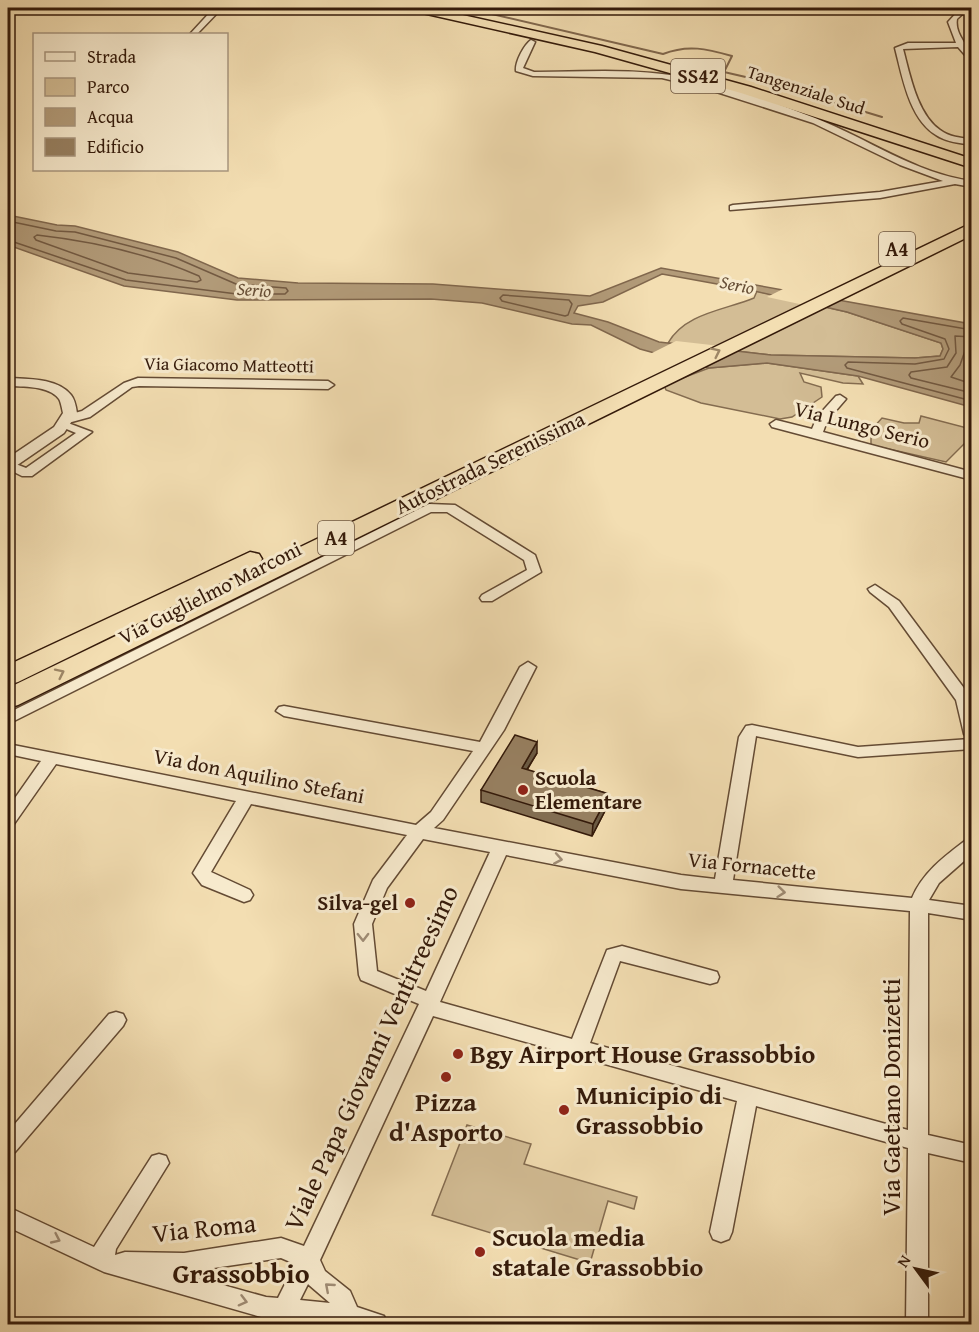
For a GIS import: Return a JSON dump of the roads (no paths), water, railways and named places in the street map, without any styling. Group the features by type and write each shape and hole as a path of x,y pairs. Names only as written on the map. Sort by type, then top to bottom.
{"highway":[{"name":"Tangenziale Sud","path":"418,8 598,49 746,90 972,164"},
{"name":"Tangenziale Sud","path":"437,8 683,66 825,108 972,157"},
{"path":"473,21 481,27 522,36 531,42"},
{"path":"662,76 677,76 715,86 746,90"},
{"name":"Autostrada Serenissima","path":"8,676 972,213"},
{"name":"Autostrada Serenissima","path":"8,699 972,228"}],"street":[{"path":"194,33 218,8"},
{"path":"965,8 952,24 961,45 972,61"},
{"path":"531,42 519,69 527,73 662,76 744,98 834,129 953,182"},
{"path":"961,45 908,45 899,48 906,78 929,124 941,135 972,142"},
{"path":"733,208 880,195 953,182 972,184"},
{"path":"8,382 45,386 63,394 70,412 65,422 87,432 27,472 8,465"},
{"name":"Via Giacomo Matteotti","path":"8,465 48,438 65,422 86,414 128,385 138,382 328,385"},
{"path":"816,434 820,420 840,399"},
{"name":"Via Lungo Serio","path":"776,423 945,466 972,476"},
{"name":"Via Guglielmo Marconi","path":"8,718 429,508 450,508 530,558 534,572 487,598"},
{"path":"874,589 894,604 964,699 972,734"},
{"path":"528,667 512,702 484,748 437,816 419,832 379,885 363,924 363,947 368,975 429,1004 578,1049 972,1155"},
{"path":"284,711 484,748"},
{"path":"723,886 747,737 752,730 858,752 972,744"},
{"name":"Via don Aquilino Stefani","path":"8,749 501,848"},
{"path":"8,820 52,758"},
{"path":"244,895 208,880 202,873 246,797"},
{"path":"918,905 922,891 930,880 972,844"},
{"name":"Via Fornacette","path":"501,848 681,882 918,905 972,913"},
{"name":"Viale Papa Giovanni Ventitreesimo","path":"281,1317 501,848"},
{"name":"Via Gaetano Donizetti","path":"917,1324 918,905"},
{"path":"578,1049 613,955 622,953 710,977"},
{"path":"8,1146 116,1020"},
{"path":"721,1232 748,1095"},
{"path":"104,1262 105,1247 159,1163"},
{"name":"Via Roma","path":"8,1216 104,1262 266,1308 281,1317 349,1316 376,1324"},
{"name":"Via Roma","path":"104,1262 184,1263 281,1248 308,1258"},
{"path":"308,1258 317,1278 342,1299 349,1316"}],"water":[{"name":"Serio","path":"8,215 57,225 75,226 178,252 238,278 298,283 433,284 590,296 661,268 971,324 971,407 858,376 767,363 709,368 640,349 591,325 572,324 482,303 431,299 237,300 124,286 8,245","holes":["662,274 750,290 847,312 941,343 943,349 940,356 915,358 771,355 659,342 608,322 574,313 578,306 603,302"]}],"waterway":[{"path":"466,8 663,54 689,48 723,53 732,56 724,72 763,81 882,117"}],"place":[{"name":"Scuola Elementare","path":"523,790"},
{"name":"Silva-gel","path":"410,903"},
{"name":"Bgy Airport House Grassobbio","path":"458,1054"},
{"name":"Pizza d'Asporto","path":"446,1077"},
{"name":"Municipio di Grassobbio","path":"564,1110"},
{"name":"Scuola media statale Grassobbio","path":"480,1252"}],"district":[{"name":"Grassobbio","path":"241,1273"}]}
